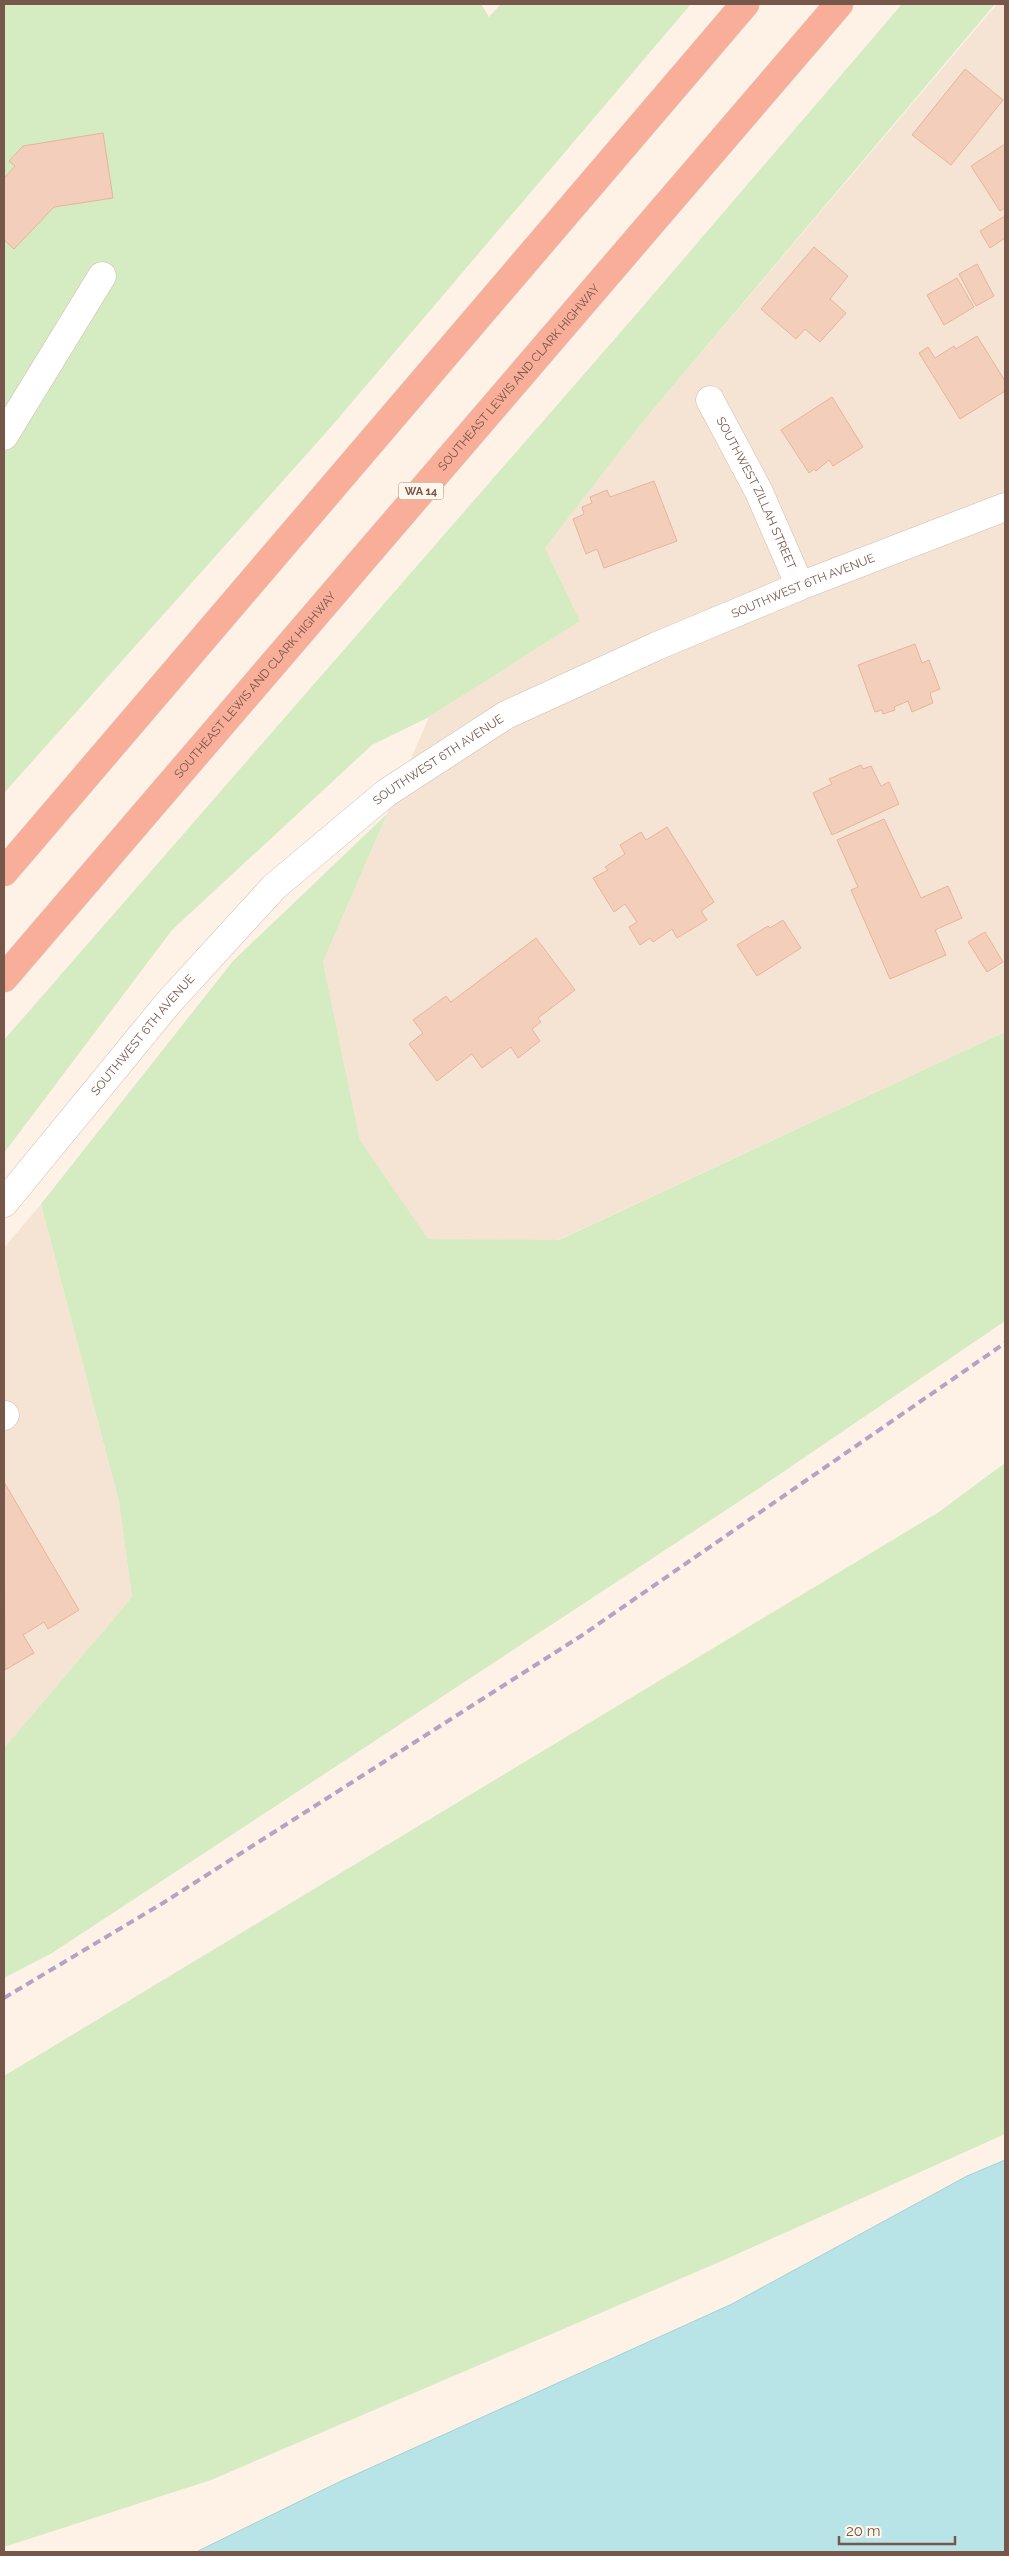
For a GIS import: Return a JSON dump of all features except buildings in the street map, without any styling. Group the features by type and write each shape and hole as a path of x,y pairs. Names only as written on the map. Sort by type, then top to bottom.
{"highway":[{"path":"4,872 745,4"},
{"name":"SOUTHEAST LEWIS AND CLARK HIGHWAY","path":"4,978 839,4"}],"street":[{"path":"4,436 102,276"},
{"name":"SOUTHWEST ZILLAH STREET","path":"710,400 759,492 800,586"},
{"name":"SOUTHWEST 6TH AVENUE","path":"4,1203 169,1002 274,887 386,793 506,715 657,646 800,586 1005,507"}],"shaded area":[{"path":"997,4 1005,4 1005,1032 558,1240 428,1240 360,1140 323,962 429,717 580,621 545,548 645,419"},
{"path":"41,1204 119,1502 132,1597 4,1748 4,1248"}],"green space":[{"path":"4,4 481,4 489,17 501,4 691,4 330,428 4,793"},
{"path":"902,4 995,4 645,419 545,548 580,621 429,717 372,745 172,930 4,1153 4,1040 639,311"},
{"path":"387,814 323,962 360,1140 428,1239 559,1240 1005,1032 1005,1321 761,1487 52,1953 4,1978 4,1748 132,1597 119,1502 41,1204 233,961"},
{"path":"1005,1463 1005,2134 724,2260 211,2480 4,2547 4,2076 939,1512"}],"water":[{"path":"1005,2160 1005,2552 196,2552 337,2483 732,2304 967,2176"}],"railway":[{"path":"4,1998 163,1903 581,1636 1005,1343"}]}
